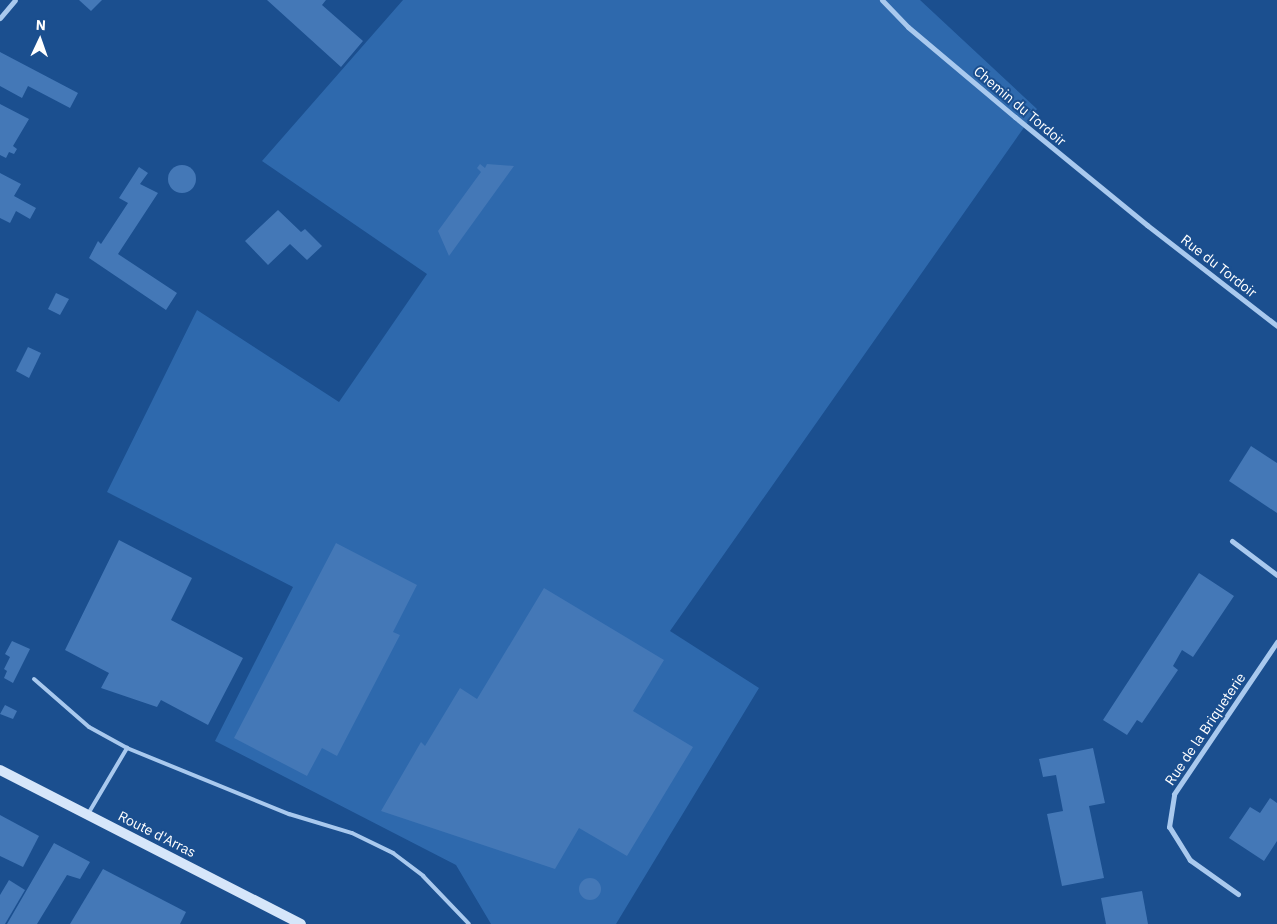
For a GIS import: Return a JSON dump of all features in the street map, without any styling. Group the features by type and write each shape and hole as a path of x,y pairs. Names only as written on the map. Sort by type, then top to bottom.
{"main road":[{"name":"Route d'Arras","path":"0,770 301,924"}],"street":[{"path":"0,18 15,0"},
{"name":"Chemin du Tordoir","path":"882,0 924,40 1147,225"},
{"name":"Rue du Tordoir","path":"1147,225 1277,326"},
{"path":"1232,540 1277,576"},
{"name":"Rue de la Briqueterie","path":"1238,894 1190,860 1169,827 1170,818 1174,794 1277,642"}],"lane":[{"path":"34,679 89,726 127,748 289,814 352,833 392,853 423,876 469,924"},
{"path":"88,814 127,748"}],"shaded area":[{"path":"403,0 920,0 1037,109 670,631 759,688 616,924 491,924 456,865 215,741 293,587 107,492 197,310 339,402 427,274 262,161"}],"building":[{"path":"79,0 102,0 91,11"},
{"path":"267,0 326,0 322,5 363,41 341,67"},
{"path":"0,52 78,93 70,108 28,86 22,98 0,86"},
{"path":"0,104 29,119 13,146 17,149 14,154 9,152 6,158 0,155"},
{"path":"480,164 485,168 487,164 514,166 449,256 438,231 481,172 477,168"},
{"path":"182,165 192,169 196,179 192,189 182,193 172,189 168,179 172,169"},
{"path":"139,167 148,173 140,184 158,193 118,254 177,293 166,310 89,258 98,241 101,244 128,203 119,198"},
{"path":"0,173 21,184 14,196 36,208 30,219 16,211 10,223 0,218"},
{"path":"278,210 301,232 305,229 322,246 307,260 290,244 268,265 245,241"},
{"path":"56,293 69,299 60,315 48,309"},
{"path":"28,347 41,353 29,378 16,371"},
{"path":"1251,446 1277,463 1277,513 1229,481"},
{"path":"119,540 192,578 171,620 243,658 208,725 161,700 157,707 101,688 109,673 65,650"},
{"path":"336,543 417,585 393,632 400,635 337,756 322,748 307,776 234,738"},
{"path":"1199,573 1234,596 1193,657 1182,650 1173,666 1178,670 1142,723 1137,720 1127,735 1103,720"},
{"path":"544,588 664,660 633,711 693,747 627,856 579,828 555,869 381,811 421,742 425,746 460,688 477,699"},
{"path":"12,641 30,649 13,683 4,678 7,671 4,669 10,657 5,654"},
{"path":"5,705 17,711 13,719 0,714"},
{"path":"1093,748 1105,803 1089,806 1104,878 1062,886 1047,814 1063,811 1056,775 1043,777 1039,759"},
{"path":"1270,798 1277,803 1277,841 1264,861 1229,838 1250,807 1260,813"},
{"path":"0,815 39,836 23,867 0,856"},
{"path":"54,843 90,862 80,879 67,875 37,924 7,924"},
{"path":"103,869 186,912 180,924 70,924"},
{"path":"590,878 598,881 601,889 598,897 590,900 582,897 579,889 582,881"},
{"path":"9,880 25,890 5,924 0,924 0,895"},
{"path":"1142,891 1148,924 1106,924 1101,898"}]}
